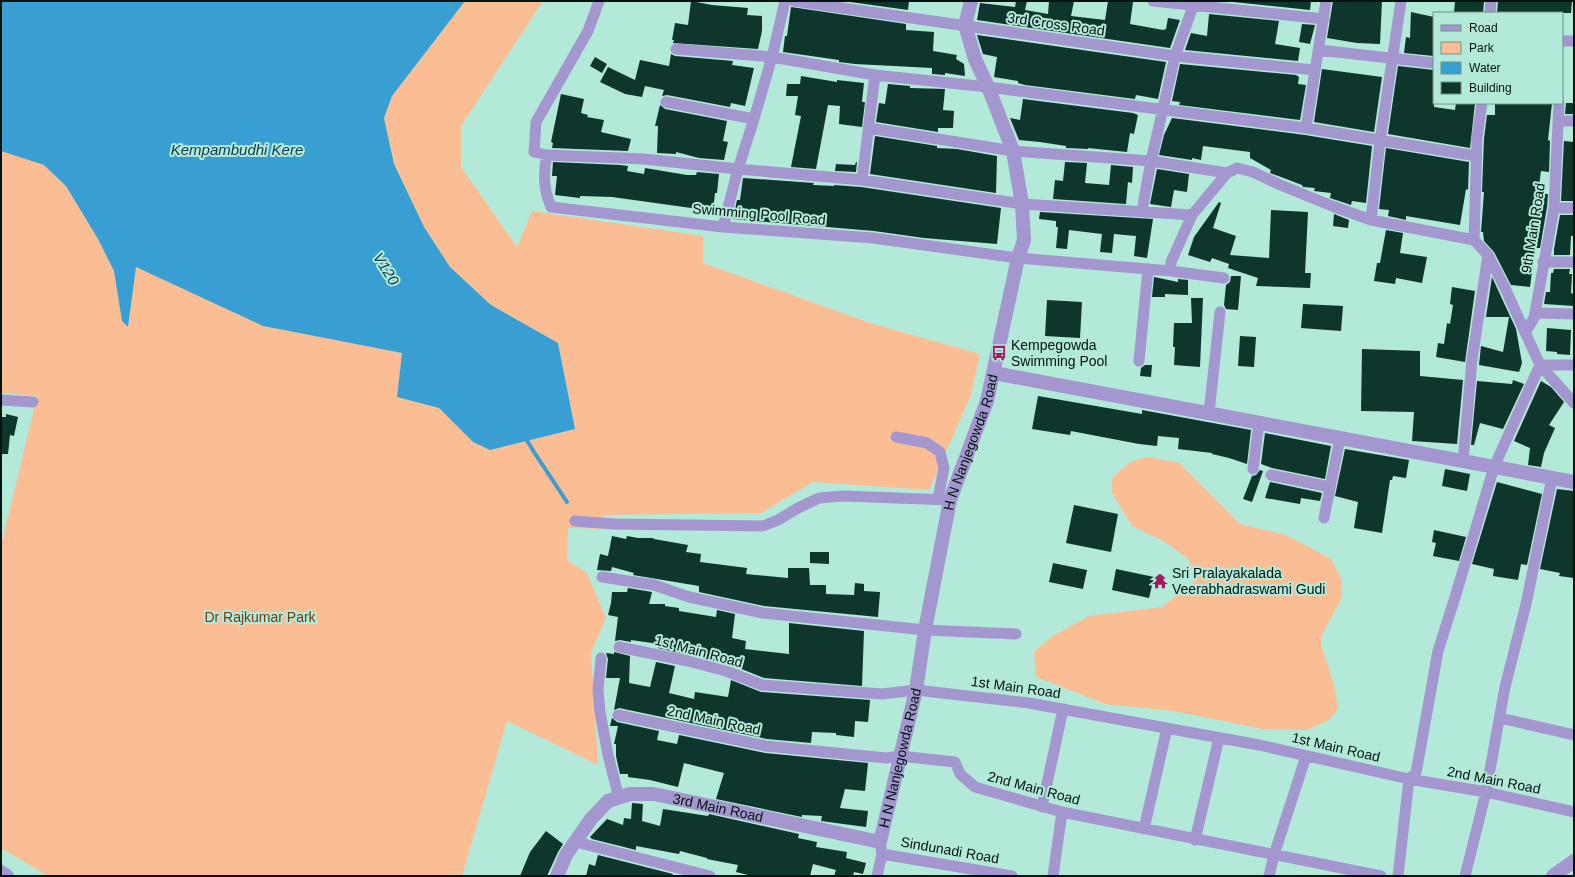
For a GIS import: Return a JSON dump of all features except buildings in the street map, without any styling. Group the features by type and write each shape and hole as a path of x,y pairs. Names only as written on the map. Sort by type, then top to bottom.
{"street":[{"path":"599,1 588,31 536,122 534,152 547,155 644,159 862,180 1022,204 1192,215"},
{"path":"723,227 738,169 772,57 785,1"},
{"name":"3rd Cross Road","path":"794,1 1175,56 1315,70"},
{"name":"H N Nanjegowda Road","path":"881,848 900,756 916,690 944,499 987,401 1018,258 1024,240 1022,204 1013,151 988,87 975,60 965,25 971,1"},
{"path":"1153,1 1194,4 1324,19"},
{"path":"1306,128 1326,1"},
{"path":"1371,220 1380,141 1401,1"},
{"path":"1490,12 1491,1"},
{"path":"1142,211 1162,109 1175,56 1194,4"},
{"path":"1563,41 1574,41"},
{"path":"676,49 772,57 875,75 988,87 1306,128 1476,156"},
{"path":"1319,50 1433,63"},
{"path":"862,180 875,75"},
{"path":"666,102 754,119"},
{"path":"1474,240 1477,138 1482,104"},
{"name":"9th Main Road","path":"1526,331 1534,318 1554,208 1559,104"},
{"path":"1559,121 1574,121"},
{"path":"869,128 1013,151 1151,161 1227,173"},
{"name":"Swimming Pool Road","path":"547,155 544,167 545,185 551,207 723,227 873,238 1018,258 1171,271 1224,278"},
{"path":"1171,271 1171,262 1192,215 1227,173 1237,168 1253,172 1332,206 1371,220 1474,240 1488,255 1526,331 1540,365 1574,403"},
{"path":"1554,208 1574,208"},
{"path":"1463,461 1472,360 1488,255"},
{"path":"1543,262 1574,262"},
{"path":"1139,361 1148,269"},
{"path":"1209,413 1220,312"},
{"path":"1535,313 1574,314"},
{"path":"1540,365 1574,365"},
{"path":"1398,876 1408,779 1416,773 1438,651 1494,467 1540,365"},
{"path":"994,373 1574,482"},
{"path":"1,400 33,402"},
{"path":"1253,469 1259,422"},
{"path":"575,521 614,524 763,526 778,520 819,498 843,496 944,499 944,468 940,452 927,444 896,438"},
{"path":"1324,518 1340,438"},
{"path":"1271,475 1330,487"},
{"path":"1465,876 1486,792 1505,686 1526,604 1552,478"},
{"path":"602,577 654,585 689,597 763,613 925,630 1016,634"},
{"name":"1st Main Road","path":"619,647 688,661 726,671 762,686 882,694 916,690 1029,703 1259,745 1408,779"},
{"path":"601,658 598,690 600,712 612,772 619,798"},
{"path":"1042,807 1063,709"},
{"name":"2nd Main Road","path":"618,715 766,746 886,758 900,756 955,762 960,774 975,787 1042,807 1195,840 1381,876"},
{"path":"1500,718 1574,735"},
{"path":"1144,829 1167,728"},
{"path":"1195,840 1219,738"},
{"path":"1269,876 1306,756"},
{"name":"2nd Main Road","path":"1408,779 1486,792 1574,812"},
{"name":"3rd Main Road","path":"557,876 566,855 591,819 608,801 630,794 654,794 881,848"},
{"path":"1053,876 1062,812"},
{"path":"576,842 710,876"},
{"path":"877,876 881,848"},
{"name":"Sindunadi Road","path":"881,848 1012,876"},
{"path":"1553,876 1574,861"},
{"path":"1,872 7,876"}],"green space":[{"name":"Dr Rajkumar Park","path":"465,1 543,1 461,126 461,167 517,247 532,211 703,236 703,263 870,323 980,354 971,395 929,490 813,482 761,513 604,515 603,529 568,528 567,560 587,573 606,618 591,652 598,765 507,721 462,876 48,876 1,848 1,546 37,396 1,393 1,151 44,165 66,186 98,239 114,271 122,321 128,327 136,267 263,326 402,353 397,397 439,408 473,442 490,450 575,429 558,343 491,305 450,267 424,227 394,164 384,118 392,96"},
{"path":"1148,457 1179,463 1240,524 1286,535 1331,559 1342,581 1342,597 1321,637 1321,644 1334,684 1338,709 1329,720 1307,730 1262,729 1174,711 1105,704 1036,677 1034,652 1051,637 1089,616 1162,607 1193,583 1194,574 1188,559 1165,542 1132,526 1112,493 1112,478 1130,462"}],"water":[{"name":"Kempambudhi Kere","path":"1,1 465,1 392,96 384,118 394,164 424,227 450,267 491,305 558,343 575,429 490,450 473,442 439,408 397,397 402,353 263,326 136,267 128,327 122,321 114,271 98,239 66,186 44,165 1,151"}],"waterway":[{"name":"V120","path":"525,437 567,502"}],"place":[{"name":"Kempegowda Swimming Pool","path":"999,353"},
{"name":"Sri Pralayakalada Veerabhadraswami Gudi","path":"1160,581"}]}
